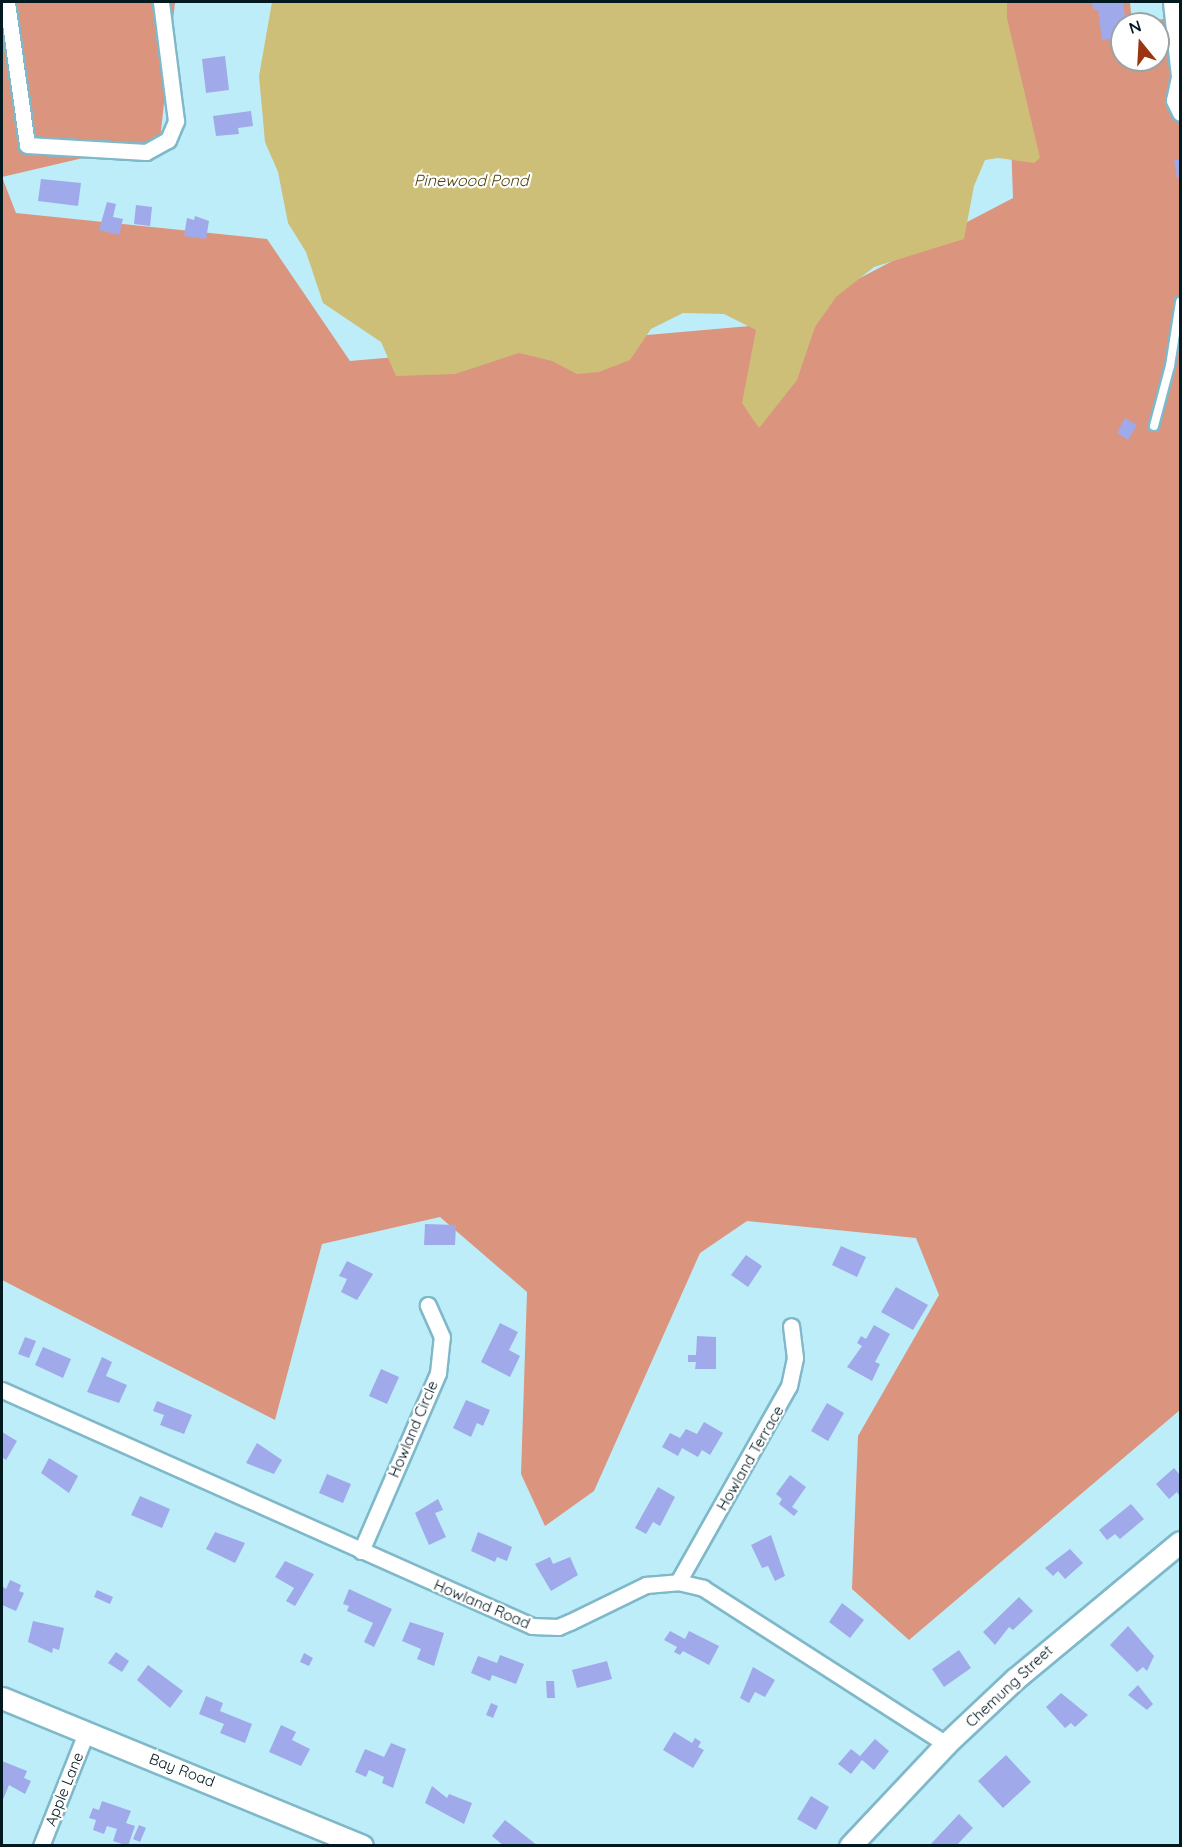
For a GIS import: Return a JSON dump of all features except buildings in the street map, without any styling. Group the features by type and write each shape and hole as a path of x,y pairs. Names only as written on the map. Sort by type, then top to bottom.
{"street":[{"path":"7,2 27,145 146,152 168,140 176,121 161,2"},
{"path":"1171,2 1179,77 1174,100 1180,112"},
{"name":"Howland Circle","path":"361,1551 438,1372 442,1337 428,1305"},
{"name":"Howland Terrace","path":"678,1582 789,1386 795,1358 791,1326"},
{"name":"Howland Road","path":"2,1390 518,1621 544,1628 570,1622 631,1590 678,1582 716,1595 946,1744"},
{"name":"Chemung Street","path":"850,1845 946,1744 1063,1636 1180,1542"},
{"name":"Bay Road","path":"2,1698 362,1845"},
{"name":"Apple Lane","path":"42,1845 86,1733"}],"lane":[{"path":"1154,426 1170,366 1180,302"}],"shaded area":[{"path":"2,2 175,2 160,140 2,177"},
{"path":"1006,2 1130,2 1131,12 1110,12 1110,72 1170,72 1170,18 1180,17 1180,1410 909,1640 852,1589 858,1436 939,1295 916,1238 747,1221 700,1253 594,1491 545,1526 521,1474 527,1292 440,1217 322,1244 275,1420 2,1280 2,177 16,213 267,239 350,361 772,324 1013,198"}],"water":[{"name":"Pinewood Pond","path":"272,2 1007,2 1007,18 1040,158 1034,163 998,158 985,160 974,186 964,239 874,267 836,297 815,327 797,380 759,428 742,403 756,330 724,314 683,313 651,329 630,360 599,372 577,374 552,361 519,353 455,374 396,376 381,342 323,303 306,252 288,223 278,172 265,142 259,76"}]}
